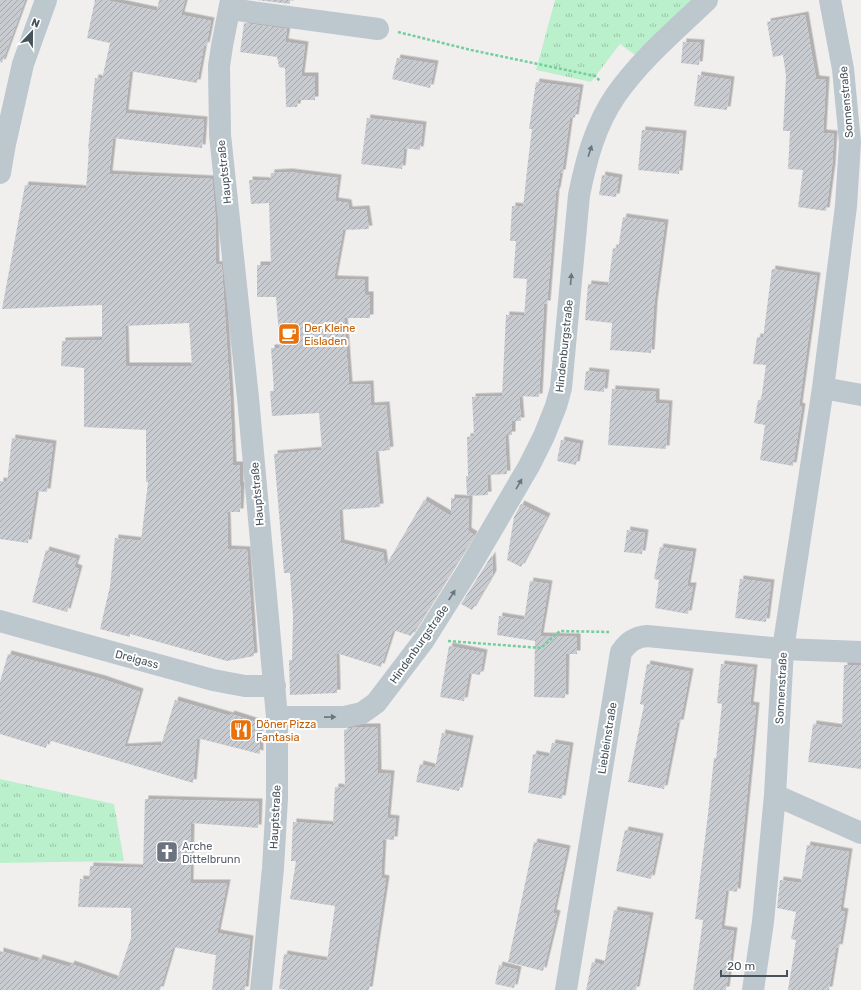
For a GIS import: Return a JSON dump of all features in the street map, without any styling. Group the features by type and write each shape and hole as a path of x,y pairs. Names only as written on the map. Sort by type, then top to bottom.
{"street":[{"path":"0,173 2,144 23,64 46,0"},
{"name":"Hindenburgstraße","path":"277,717 344,716 362,713 376,703 424,640 468,570 529,466 544,436 556,406 561,388 580,188 585,166 595,136 615,96 629,77 652,52 707,0"},
{"name":"Sonnenstraße","path":"753,990 763,922 775,795 783,649 823,388 854,206 843,69 830,0"},
{"path":"231,4 378,29"},
{"name":"Hauptstraße","path":"231,4 219,66 220,135 248,398 277,717 277,798 273,868 261,990"},
{"path":"823,388 861,395"},
{"name":"Dreigass","path":"0,621 213,680 245,686 275,686"},
{"name":"Liebleinstraße","path":"566,990 621,652 626,645 639,637 647,636 783,649 861,652"},
{"path":"775,795 861,833"}],"path":[{"path":"407,33 471,50 595,76 615,96"},
{"path":"424,640 541,648 560,631 614,632"}],"green space":[{"path":"555,0 693,0 635,55 620,44 591,82 536,70"},
{"path":"0,779 114,804 124,861 0,863"}],"building":[{"path":"0,0 25,0 2,63 0,62"},
{"path":"95,0 105,0 157,11 159,0 185,0 181,15 211,21 206,46 204,45 197,83 130,71 125,113 204,120 202,148 113,138 109,174 212,179 215,210 216,265 221,264 222,269 233,465 240,465 241,486 240,512 227,512 228,549 247,550 254,656 227,661 130,634 130,637 100,629 110,586 115,538 141,541 148,482 146,482 146,430 84,427 84,368 61,366 62,341 102,340 102,305 2,309 25,185 86,189 88,149 95,78 102,79 110,43 87,38","holes":["189,323 192,366 126,366 125,326"]},
{"path":"257,0 290,0 290,4"},
{"path":"805,15 816,79 826,80 823,133 834,134 832,167 826,211 798,207 803,170 788,169 790,131 783,131 786,76 783,55 773,57 767,22"},
{"path":"244,23 287,29 285,42 305,45 301,76 315,76 315,100 298,100 297,107 286,107 285,68 279,67 277,57 240,52"},
{"path":"683,42 701,43 699,65 681,63"},
{"path":"397,58 435,64 430,88 392,79"},
{"path":"698,75 731,80 727,110 694,106"},
{"path":"536,82 580,88 575,118 570,117 562,173 560,173 556,191 547,304 544,304 539,397 519,396 521,421 512,421 512,435 505,435 507,474 487,475 488,495 467,496 467,437 474,436 472,397 502,396 506,315 524,316 527,279 513,278 516,241 510,241 512,206 523,207 532,129 529,129"},
{"path":"367,118 423,125 420,150 404,148 402,169 361,164"},
{"path":"642,130 683,134 679,174 638,170"},
{"path":"289,172 338,178 335,201 348,203 349,210 366,209 369,229 343,230 334,279 365,280 365,295 370,295 370,318 344,318 349,385 370,384 371,406 386,405 390,450 375,452 380,507 339,510 341,543 383,553 385,567 424,500 451,516 451,498 469,499 468,531 474,535 411,636 393,630 381,667 336,653 337,693 290,695 289,660 292,660 293,616 290,573 284,573 274,454 322,450 319,413 272,416 270,391 274,391 271,348 280,348 276,297 257,297 257,265 271,265 269,203 251,204 249,180 270,181 271,173"},
{"path":"602,175 619,178 616,197 599,195"},
{"path":"623,217 665,223 654,305 651,353 610,350 612,323 585,320 588,284 608,286 613,248 618,249"},
{"path":"772,269 817,276 799,406 802,407 793,466 760,460 765,425 754,423 758,400 761,400 766,365 753,364 757,337 763,338"},
{"path":"586,371 606,373 604,392 584,390"},
{"path":"612,389 656,392 656,403 669,404 666,449 608,445"},
{"path":"12,438 53,444 47,492 36,491 28,543 0,539 0,481 7,482"},
{"path":"561,440 580,444 576,465 557,461"},
{"path":"521,504 547,517 521,567 507,560 514,517"},
{"path":"627,530 645,533 642,554 624,552"},
{"path":"660,547 693,552 687,586 693,586 688,614 655,608 659,580 654,579"},
{"path":"46,550 77,559 74,567 79,569 67,612 32,602"},
{"path":"492,555 493,574 472,610 461,604"},
{"path":"740,579 771,583 766,622 735,618"},
{"path":"530,581 549,584 540,636 577,637 577,654 566,654 565,698 534,697 535,641 497,635 499,616 524,620"},
{"path":"449,646 484,653 480,675 469,673 464,701 440,697"},
{"path":"8,654 102,679 140,692 124,747 161,745 175,700 230,716 231,714 259,723 260,754 197,738 193,783 48,740 46,748 0,734 0,682"},
{"path":"647,664 690,672 680,723 677,723 664,789 628,782 644,705 640,704"},
{"path":"721,664 754,668 750,705 756,706 737,892 726,890 721,929 734,931 726,990 693,990 703,920 695,919 714,758 716,758 722,704 717,703"},
{"path":"844,665 861,665 861,769 808,762 813,724 842,728"},
{"path":"356,727 377,727 378,773 391,774 387,818 396,819 394,840 383,839 381,878 386,879 369,990 279,989 284,954 327,961 335,906 290,899 296,861 291,861 293,822 333,825 335,787 345,788 344,730"},
{"path":"442,733 470,739 459,791 416,782 420,764 435,768"},
{"path":"552,743 570,746 562,799 528,793 533,754 549,757"},
{"path":"145,799 259,802 258,828 191,823 190,883 227,883 217,933 250,939 245,990 212,990 216,955 173,947 160,990 0,990 0,951 38,962 39,958 70,967 71,964 117,980 131,938 131,908 78,907 80,879 89,880 90,866 143,868"},
{"path":"625,830 660,837 651,879 616,871"},
{"path":"534,842 567,849 553,913 557,914 543,971 508,962"},
{"path":"807,845 849,852 840,911 845,912 839,948 836,947 829,990 788,990 796,940 791,939 796,912 777,908 780,880 801,883"},
{"path":"614,910 650,916 636,990 586,990 592,962 604,965"},
{"path":"499,965 518,970 514,988 495,984"}],"place":[{"name":"Der Kleine Eisladen","path":"289,334"},
{"name":"Döner Pizza Fantasia","path":"241,730"},
{"name":"Arche Dittelbrunn","path":"167,852"}]}
